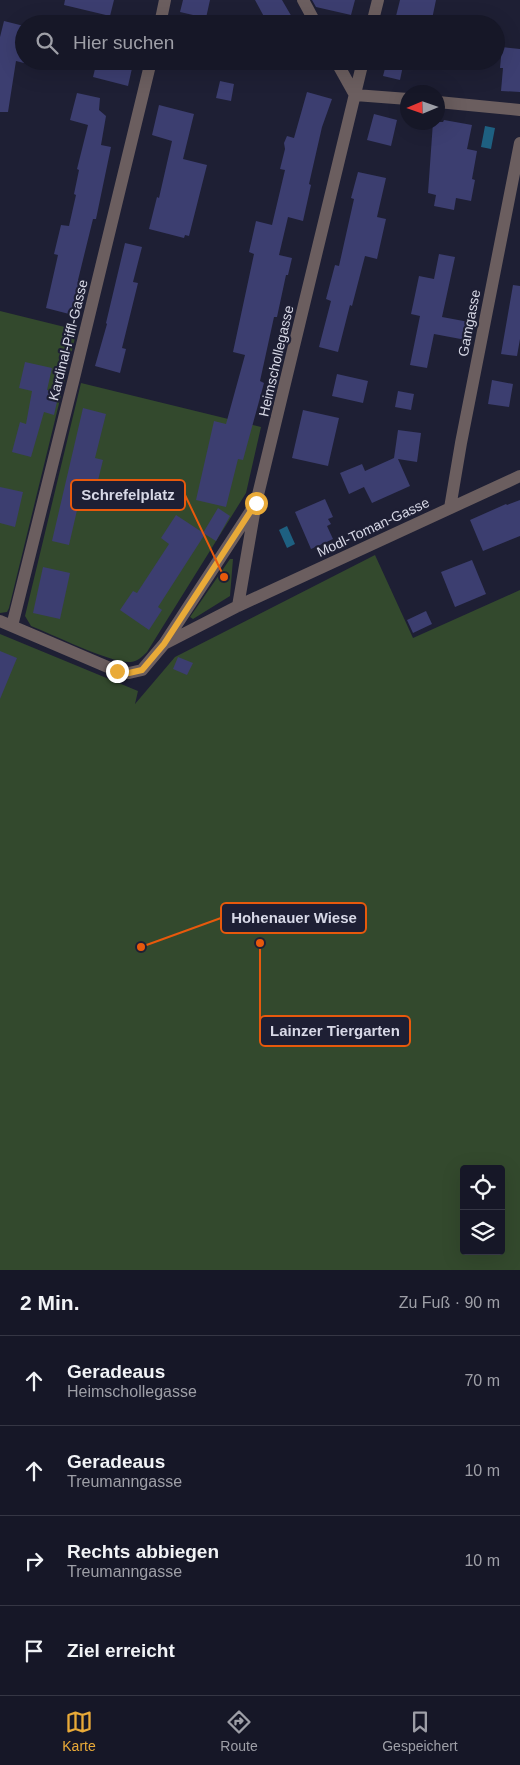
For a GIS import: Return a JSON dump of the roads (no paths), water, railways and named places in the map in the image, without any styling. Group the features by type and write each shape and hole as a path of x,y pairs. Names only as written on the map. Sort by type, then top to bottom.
{"street":[{"path":"162,15 165,0"},
{"path":"303,0 311,15"},
{"path":"374,15 378,0"},
{"name":"Kardinal-Piffl-Gasse","path":"6,624 74,378 149,70"},
{"path":"341,70 355,95 400,99"},
{"name":"Heimschollegasse","path":"6,624 117,671 129,673 142,670 164,644 256,503 361,70"},
{"path":"445,103 520,110"},
{"name":"Gamgasse","path":"450,508 520,143"},
{"name":"Modl-Toman-Gasse","path":"164,644 238,606 520,476"},
{"path":"238,606 256,503"}],"water":[{"path":"485,126 495,128 491,149 481,147"},
{"path":"287,526 295,544 287,548 279,530"}],"place":[{"name":"Schrefelplatz","path":"224,577"},
{"name":"Lainzer Tiergarten","path":"260,943"},
{"name":"Hohenauer Wiese","path":"141,947"}]}
